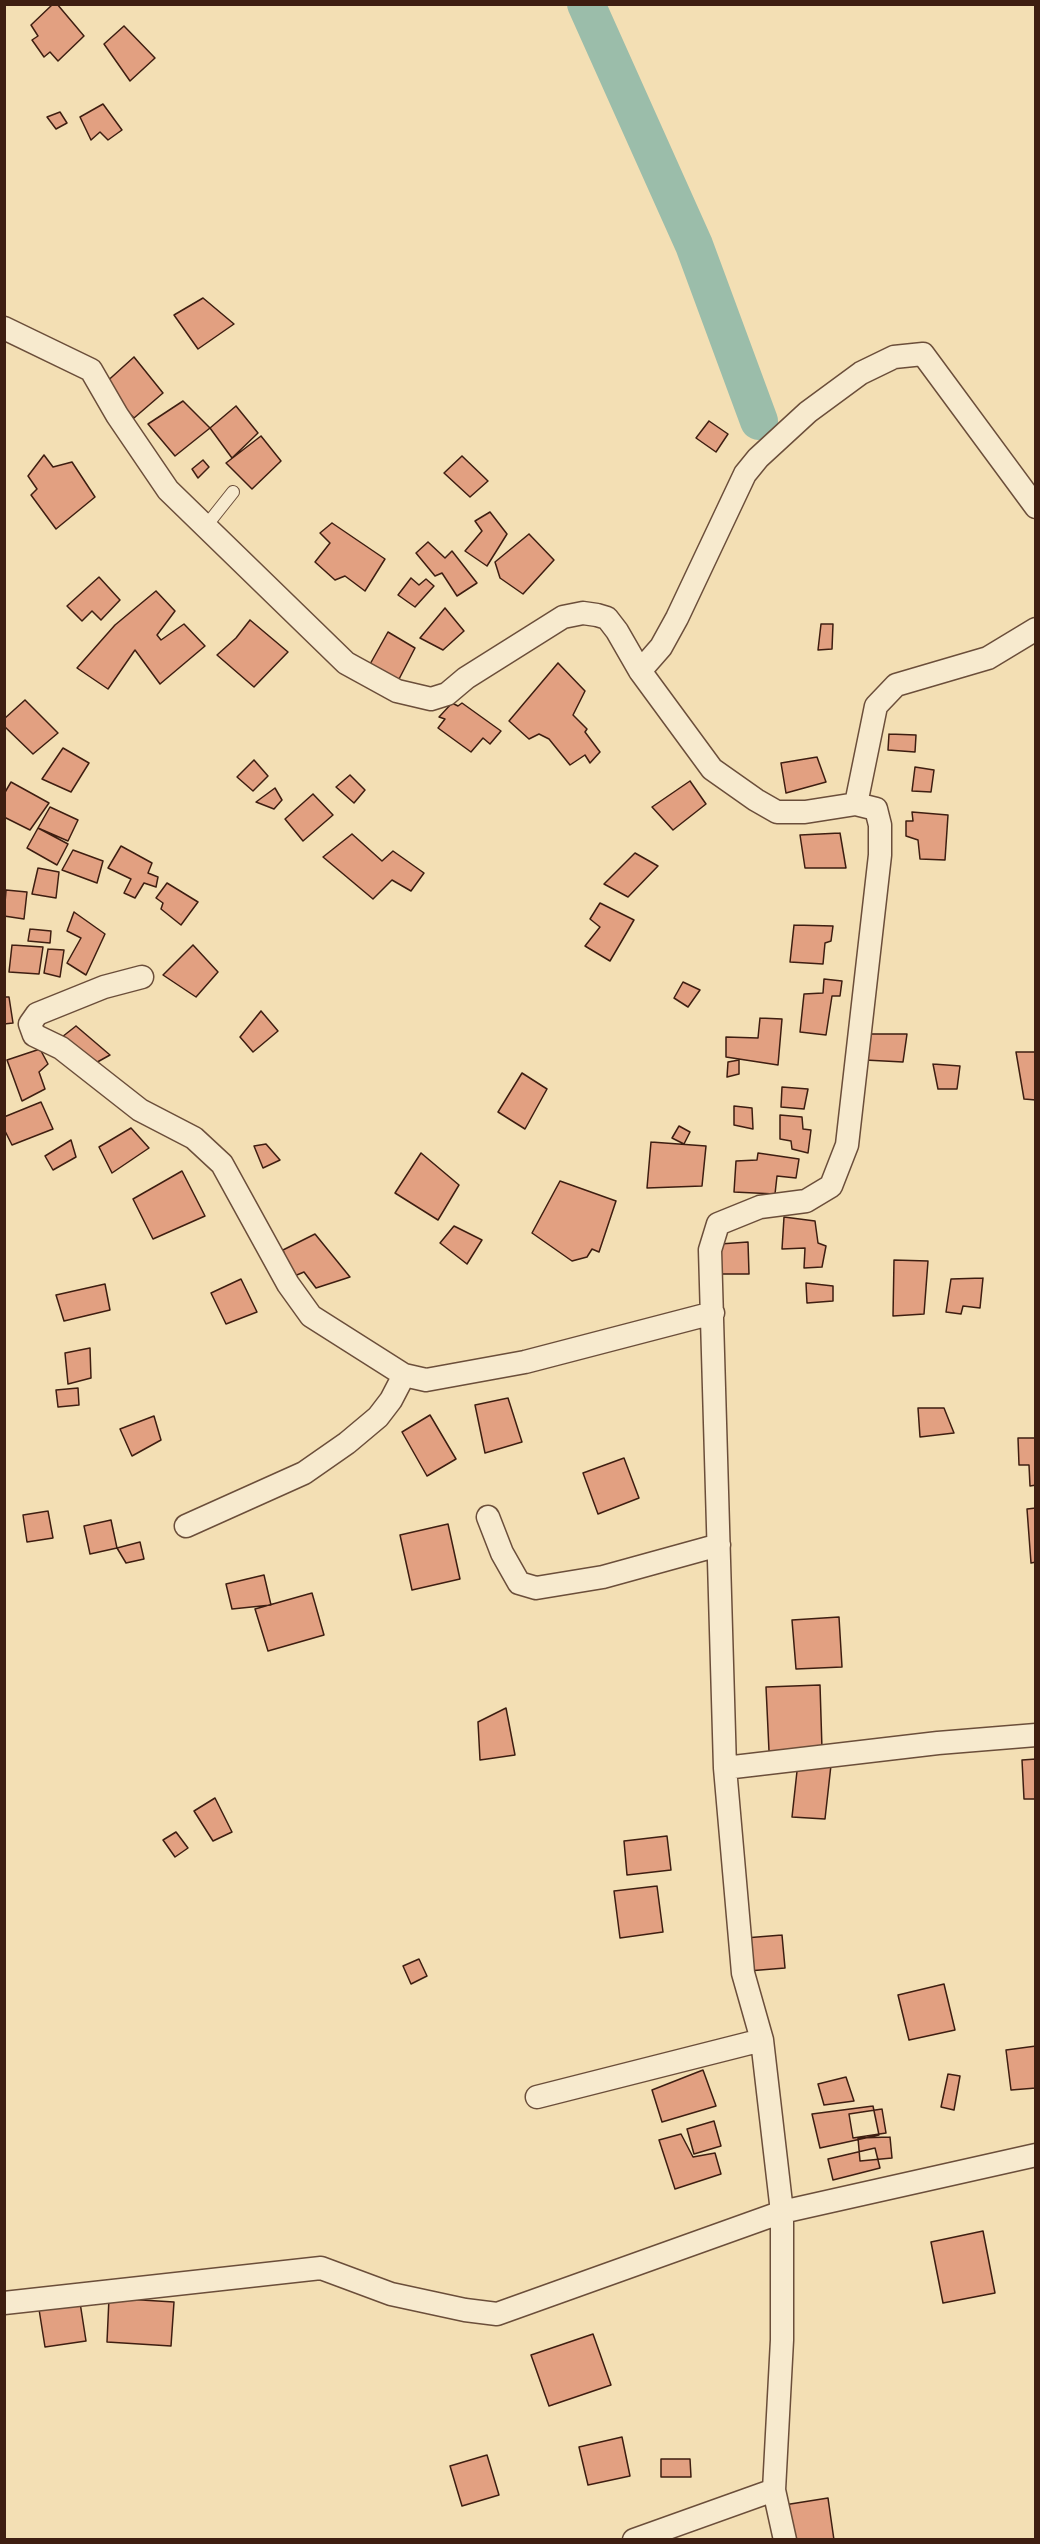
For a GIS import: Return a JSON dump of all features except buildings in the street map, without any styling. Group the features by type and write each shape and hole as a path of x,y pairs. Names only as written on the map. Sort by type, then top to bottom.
{"street":[{"path":"4,328 91,370 168,490 346,663 397,691 431,699 447,694 563,617 583,613 607,618 640,671 712,769 777,812 805,812 856,804 876,809 880,825 880,855 846,1145 831,1186 806,1201 760,1207 718,1224 710,1250 725,1768 743,1973 762,2040 782,2212 782,2340 774,2490 785,2540"},
{"path":"640,671 661,647 677,618 745,474 758,458 808,412 861,373 894,357 923,354 1035,507"},
{"path":"856,804 876,706 896,685 988,658 1035,629"},
{"path":"142,977 104,987 37,1014 30,1024 34,1035 61,1048 140,1110 194,1138 201,1144 222,1164 288,1284 311,1316 404,1375 426,1380 525,1362 713,1313"},
{"path":"186,1527 313,1467 378,1417 392,1400 404,1375"},
{"path":"488,1517 502,1553 519,1584 536,1588 603,1577 719,1545"},
{"path":"725,1768 938,1743 1035,1735"},
{"path":"537,2097 762,2040"},
{"path":"4,2303 321,2268 391,2294 465,2310 497,2314 782,2212 1035,2155"},
{"path":"634,2540 774,2490"}],"lane":[{"path":"206,526 233,492"}],"waterway":[{"path":"586,4 694,245 759,421"}]}
